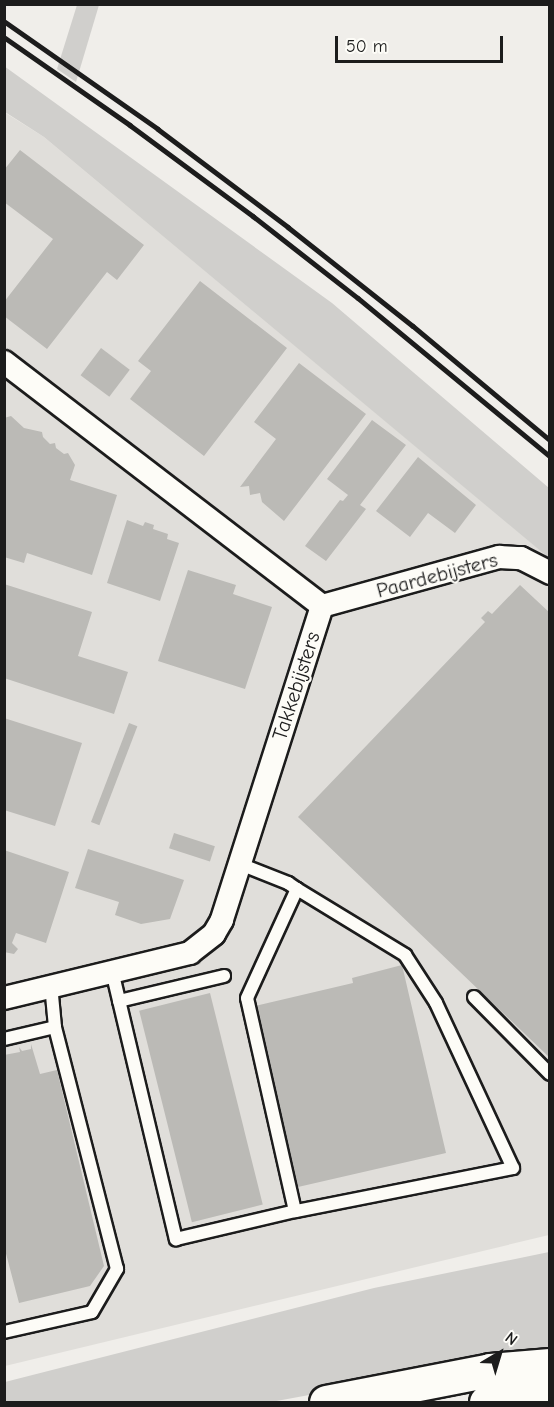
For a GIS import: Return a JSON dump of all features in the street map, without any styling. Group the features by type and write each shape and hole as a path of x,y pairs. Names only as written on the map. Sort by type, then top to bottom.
{"highway":[{"path":"326,1402 490,1370 549,1365"},
{"path":"486,1402 549,1386"}],"street":[{"name":"Takkebijsters","path":"4,362 322,606 222,920 203,945 190,953 51,985 4,999"},
{"name":"Paardebijsters","path":"322,606 499,557 521,558 549,573"}],"lane":[{"path":"112,971 176,1239 295,1211 513,1168 436,1004 405,955 297,889 240,864"},
{"path":"295,1211 247,998 297,889"},
{"path":"119,1001 224,976"},
{"path":"4,1332 92,1312 117,1269 55,1027 51,985"},
{"path":"474,997 549,1074"},
{"path":"4,1039 55,1027"}],"shaded area":[{"path":"77,5 99,5 76,82 57,69"},
{"path":"4,66 332,303 549,488 549,558 44,137 5,112"},
{"path":"4,112 44,137 550,558 549,1235 5,1366"},
{"path":"549,1252 549,1351 271,1402 5,1402 5,1382 374,1288"}],"building":[{"path":"20,150 144,245 117,280 107,272 47,349 4,316 4,302 53,239 4,202 4,170"},
{"path":"200,281 287,348 204,456 130,399 151,371 138,361"},
{"path":"101,348 130,370 109,397 81,375"},
{"path":"299,363 366,414 284,521 262,502 260,493 250,495 249,486 240,487 276,439 254,422"},
{"path":"11,416 24,428 42,432 43,437 50,444 55,443 56,448 64,454 68,453 75,465 70,480 117,495 92,575 27,553 24,563 4,557 4,418"},
{"path":"372,420 406,445 360,505 366,509 326,561 305,546 340,500 343,501 348,495 327,479"},
{"path":"418,457 476,505 455,533 428,513 410,537 376,511"},
{"path":"127,520 143,526 145,522 154,525 153,529 168,534 167,539 179,543 160,601 107,583"},
{"path":"188,570 236,585 233,594 272,607 245,689 158,661"},
{"path":"4,584 92,612 78,656 128,672 114,714 4,678"},
{"path":"520,585 550,613 550,1058 298,817 485,622 481,618 488,611 492,614"},
{"path":"4,718 82,743 55,826 4,810"},
{"path":"129,723 137,726 99,825 91,822"},
{"path":"174,833 215,846 210,862 169,848"},
{"path":"88,849 184,880 170,919 141,924 115,915 119,902 75,888"},
{"path":"4,850 69,872 46,943 16,933 12,943 18,949 14,954 4,952"},
{"path":"402,965 446,1153 298,1187 255,1006 353,983 352,978"},
{"path":"210,993 263,1205 192,1222 139,1011"},
{"path":"31,1044 40,1074 57,1070 104,1266 90,1286 19,1303 4,1246 4,1055 20,1052 19,1047 22,1051 31,1049"}],"railway":[{"path":"4,21 158,129 288,227 413,326 550,440"},
{"path":"4,37 130,125 253,216 358,298 550,456"}]}
